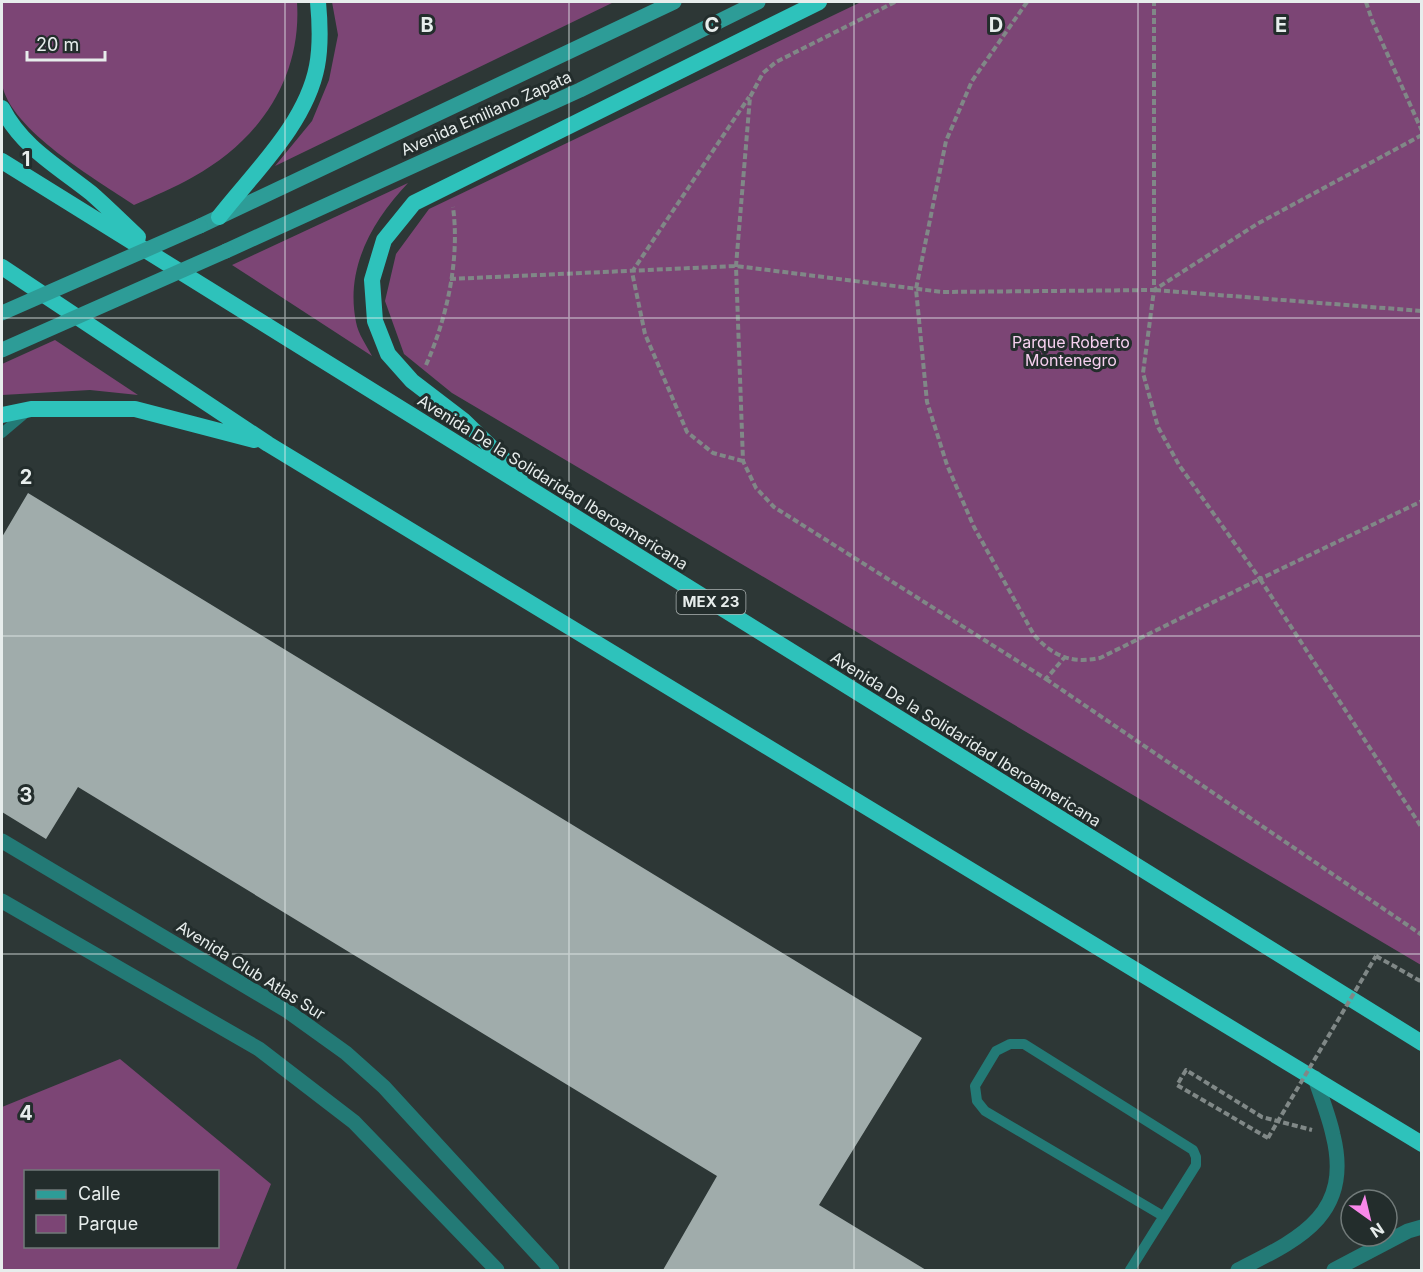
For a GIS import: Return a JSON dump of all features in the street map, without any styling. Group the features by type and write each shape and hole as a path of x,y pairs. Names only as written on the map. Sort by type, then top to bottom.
{"highway":[{"path":"219,217 299,113 317,68 321,34 318,2"},
{"path":"544,498 463,420 417,385 388,354 375,321 372,280 384,240 414,203 819,2"},
{"path":"2,108 10,125 39,156 91,193 167,264"},
{"name":"Avenida De la Solidaridad Iberoamericana","path":"2,161 1422,1043"},
{"path":"2,267 268,444 1422,1144"},
{"path":"2,415 31,409 135,409 268,444"}],"main road":[{"name":"Avenida Emiliano Zapata","path":"2,313 200,226 674,2"},
{"name":"Avenida Emiliano Zapata","path":"2,350 580,90 758,2"}],"street":[{"name":"Avenida Club Atlas Sur","path":"2,841 286,1010 346,1053 384,1087 552,1270"},
{"path":"2,901 259,1049 354,1122 497,1270"},
{"path":"1238,1270 1306,1232 1326,1210 1336,1185 1334,1137 1315,1078"},
{"path":"1334,1270 1408,1231 1422,1227"}],"lane":[{"path":"2,433 31,409"},
{"path":"1130,1270 1196,1165 1193,1150 1024,1044 1010,1044 996,1052 975,1086 976,1101 985,1111 1163,1216"}],"path":[{"path":"743,461 713,453 687,432 645,334 632,272 750,97 763,73 776,62 895,2"},
{"path":"1027,2 972,81 946,141 916,289 927,402 947,465 974,527 1034,634 1048,650 1064,658 1082,662 1100,658 1422,501"},
{"path":"1154,2 1154,290 1143,373 1158,427 1179,465 1260,579 1422,828"},
{"path":"1154,290 1257,224 1422,133 1366,2"},
{"path":"750,97 736,266 743,461 756,488 774,507 1046,679 1422,935"},
{"path":"417,385 440,334 457,237 450,185"},
{"path":"450,279 736,266 942,292 1154,290 1422,311"},
{"path":"1046,679 1064,658"},
{"path":"1334,1137 1262,1117 1186,1070 1177,1085 1268,1137 1376,956 1422,982"}],"green space":[{"path":"2,2 297,2 297,30 284,81 272,104 256,126 217,162 179,185 134,205 57,152 21,119 8,101 1,75"},
{"path":"332,2 614,2 275,166 312,121 329,80 338,35"},
{"name":"Parque Roberto Montenegro","path":"861,2 1421,2 1421,965 452,393 404,354 385,301 396,254 429,209"},
{"path":"408,183 373,229 364,246 354,283 356,322 372,356 232,265"},
{"path":"55,340 138,395 90,390 2,395 2,364"},
{"path":"120,1059 271,1184 236,1270 2,1270 2,1107"}],"building":[{"path":"28,493 922,1038 819,1205 926,1270 663,1270 717,1176 78,787 46,839 2,812 2,537"}]}
